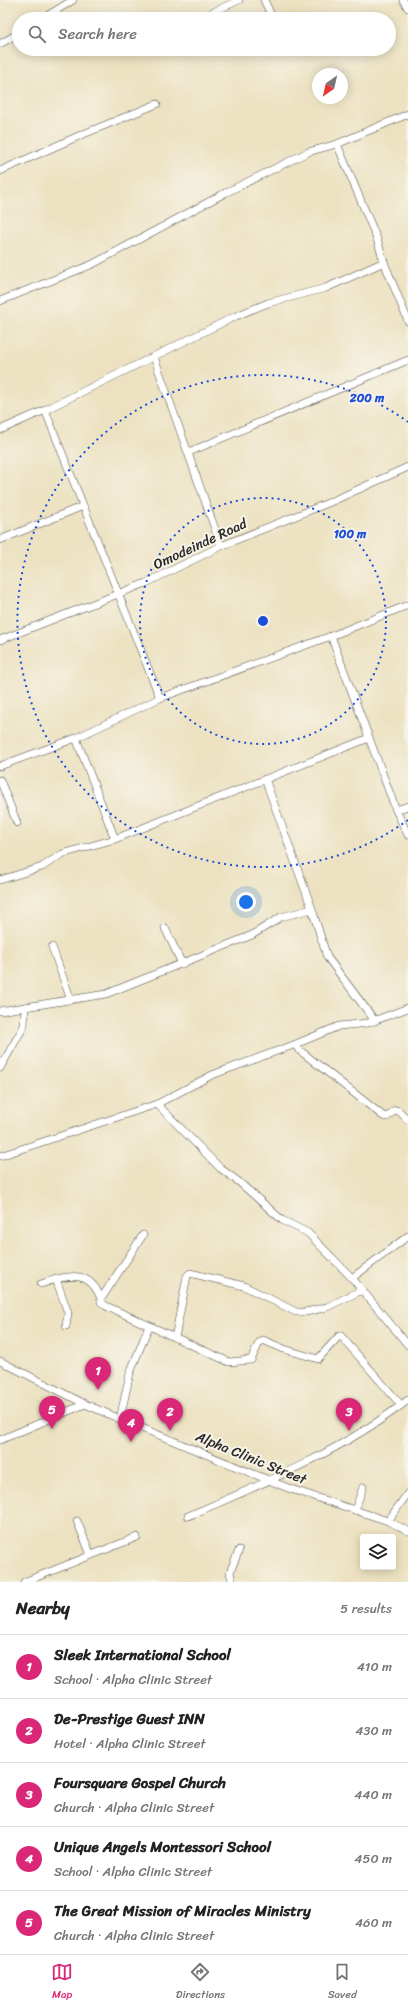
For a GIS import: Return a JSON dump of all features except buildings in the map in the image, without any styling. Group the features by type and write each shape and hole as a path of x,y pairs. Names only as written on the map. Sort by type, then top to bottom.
{"street":[{"path":"53,12 73,0"},
{"path":"213,12 239,0"},
{"path":"264,0 270,12"},
{"path":"403,0 408,8"},
{"path":"0,44 12,36"},
{"path":"0,171 100,126 157,104"},
{"path":"0,301 93,264 225,193 308,152 337,144 408,114"},
{"path":"337,144 378,239 384,262 408,321"},
{"path":"0,430 45,410 154,357 206,329 268,303 326,288 384,262"},
{"path":"154,357 189,452 221,546"},
{"path":"189,452 408,360"},
{"path":"45,410 160,698"},
{"name":"Omodeinde Road","path":"0,640 146,583 221,546 328,503 408,467"},
{"path":"0,540 84,506"},
{"path":"0,766 76,738 160,698 331,636 408,605"},
{"path":"331,636 396,810 408,835"},
{"path":"76,738 115,839"},
{"path":"0,880 42,867 62,854 115,839 369,738"},
{"path":"265,779 312,909 327,957 375,1021"},
{"path":"0,780 17,823"},
{"path":"396,810 408,806"},
{"path":"0,1011 106,994 252,935 281,917 312,909"},
{"path":"165,928 182,964"},
{"path":"52,947 71,1000"},
{"path":"0,1068 24,1026 25,1008"},
{"path":"0,1156 157,1104 212,1075 296,1044 338,1026 368,1023 408,1008"},
{"path":"296,1044 298,1049 383,1116 387,1117 395,1110 398,1110 408,1120"},
{"path":"157,1104 220,1168 239,1182 282,1220 308,1233 352,1278 408,1345"},
{"path":"101,1299 143,1235"},
{"path":"352,1278 408,1236"},
{"path":"175,1338 187,1276 190,1273 244,1286 296,1312 306,1312 327,1307 362,1290"},
{"path":"40,1284 77,1275 87,1279 97,1288 101,1302 106,1306 229,1362 251,1360 259,1343 263,1340 284,1349 318,1359 339,1336 341,1336 402,1405"},
{"path":"56,1279 68,1313 66,1326"},
{"path":"120,1419 130,1373 149,1326"},
{"name":"Alpha Clinic Street","path":"0,1361 85,1404 120,1419 272,1480 288,1488 355,1510 408,1531"},
{"path":"188,1516 272,1480 353,1436 408,1400"},
{"path":"0,1440 85,1404"},
{"path":"355,1510 363,1488"},
{"path":"388,1522 408,1493"},
{"path":"76,1520 91,1555"},
{"path":"24,1582 137,1537"},
{"path":"232,1582 230,1572 239,1550"}],"place":[{"name":"Sleek International School","path":"98,1390"},
{"name":"The Great Mission of Miracles Ministry","path":"52,1429"},
{"name":"De-Prestige Guest INN","path":"170,1431"},
{"name":"Foursquare Gospel Church","path":"349,1431"},
{"name":"Unique Angels Montessori School","path":"131,1442"}]}
